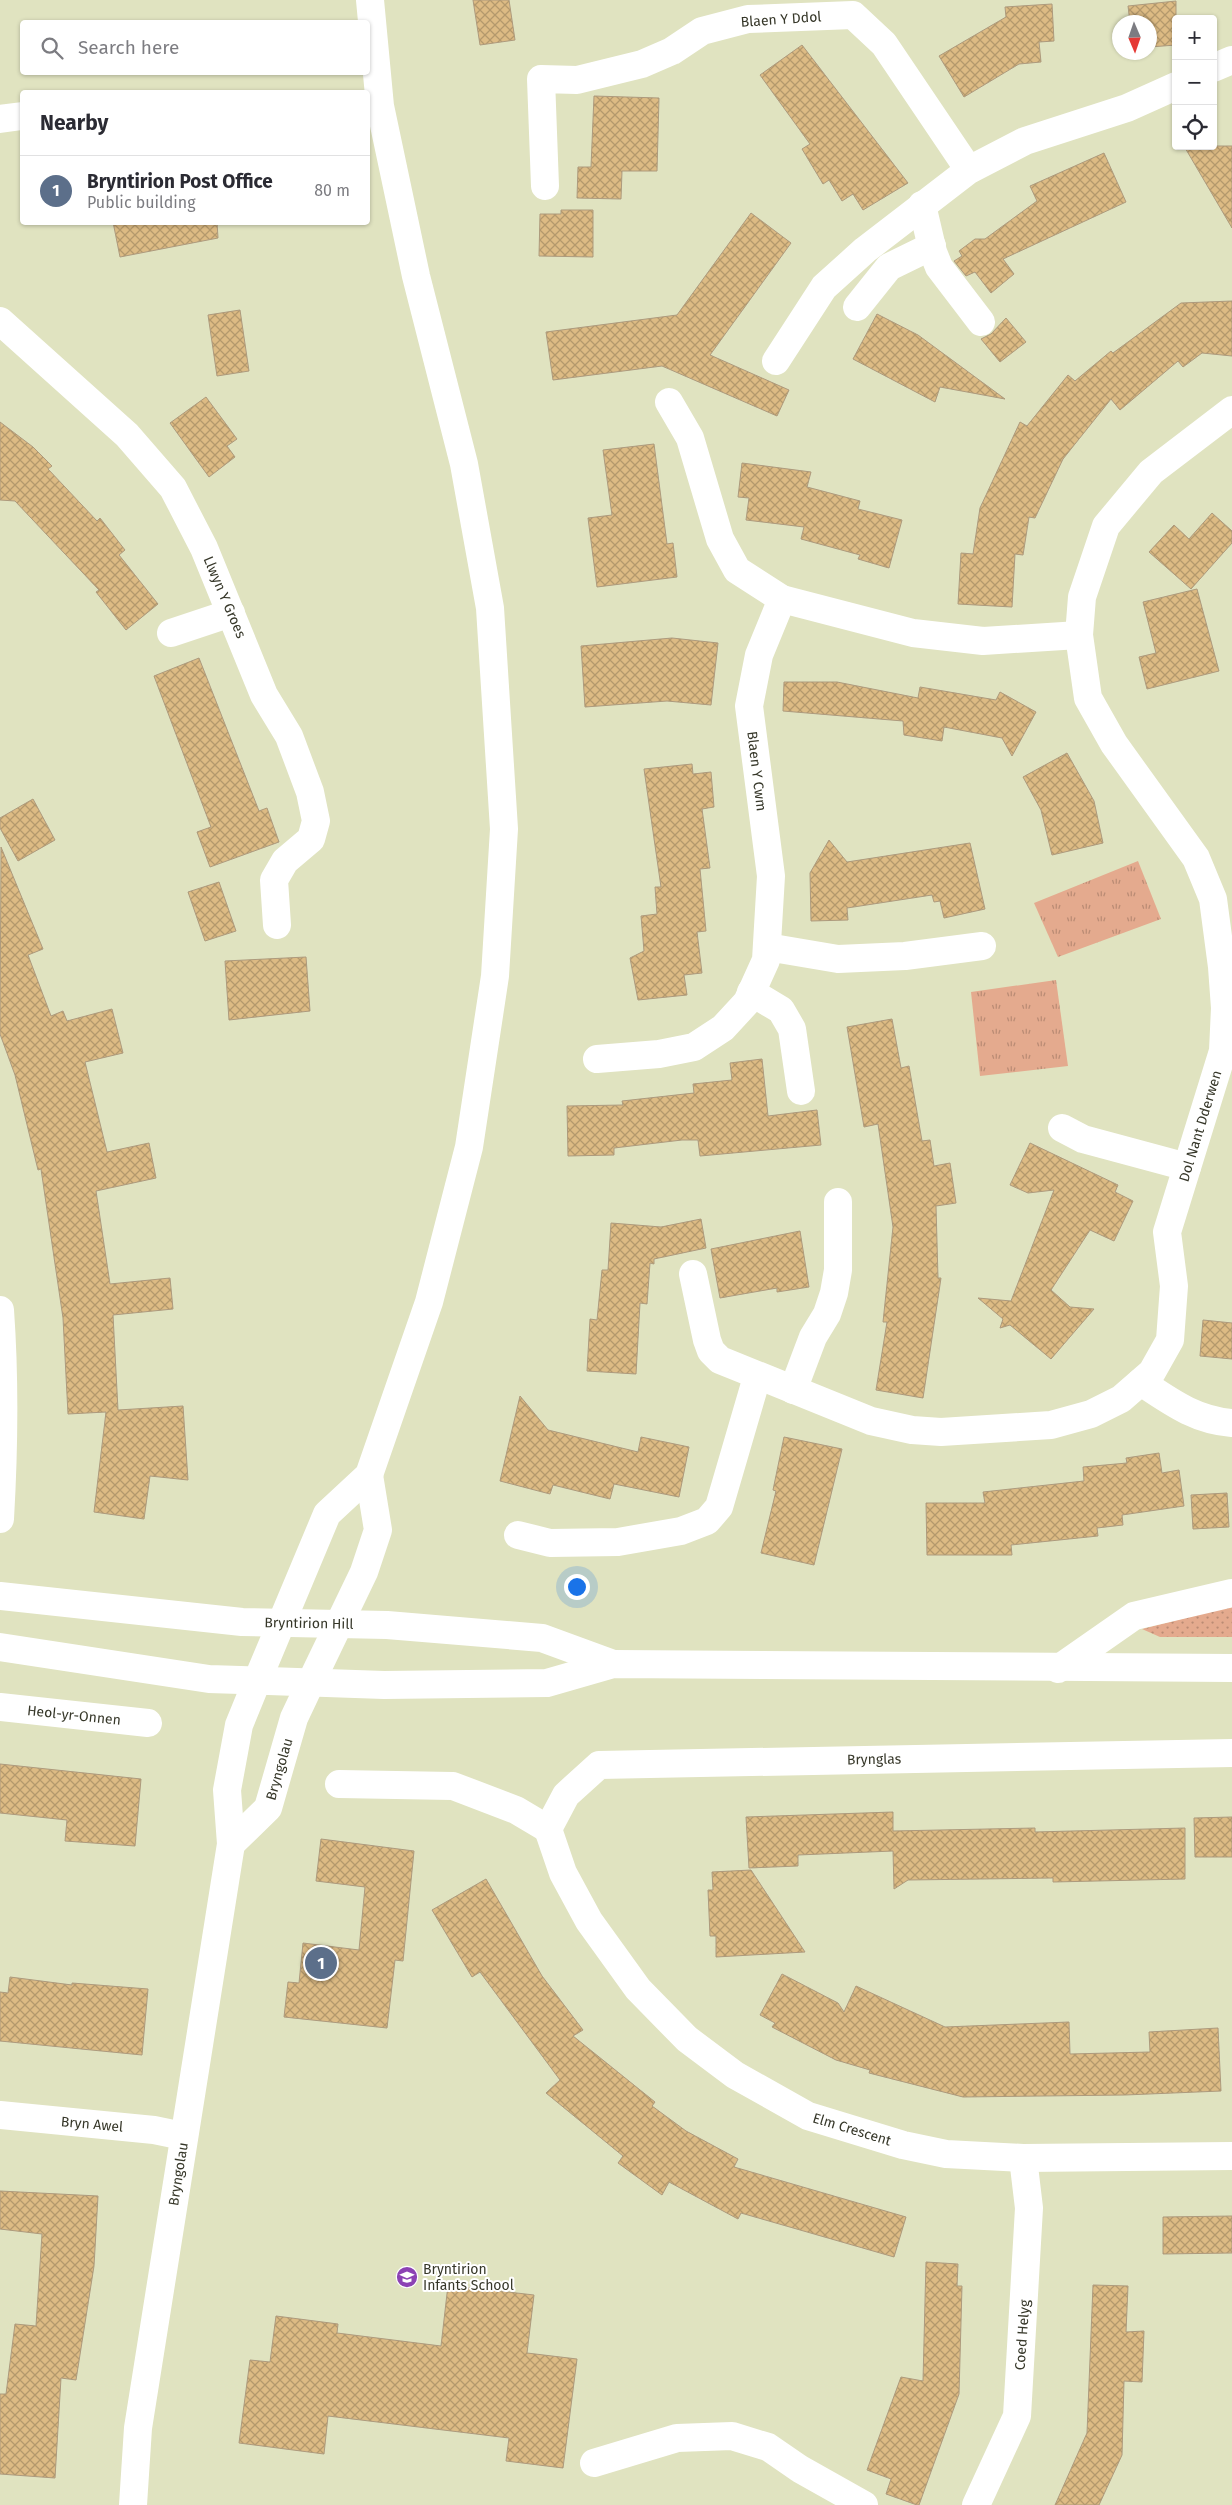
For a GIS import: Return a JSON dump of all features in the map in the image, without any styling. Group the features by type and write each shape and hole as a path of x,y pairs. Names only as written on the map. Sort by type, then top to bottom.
{"street":[{"path":"369,1475 429,1302 469,1147 495,976 504,829 490,608 464,464 416,276 380,106 370,0"},
{"name":"Blaen Y Ddol","path":"545,186 541,79 577,80 642,64 672,51 702,31 748,19 856,8 884,44 969,170"},
{"path":"1217,66 1232,60"},
{"path":"776,361 824,287 865,250 969,170 1025,141 1127,108 1172,88"},
{"path":"0,119 20,116"},
{"path":"922,205 939,267 981,322"},
{"path":"857,307 889,267 932,246"},
{"name":"Llwyn Y Groes","path":"0,321 127,434 173,488 204,548 264,695 289,736 310,792 316,821 311,839 285,861 274,880 277,925"},
{"path":"668,402 690,438 720,539 737,570 782,599 913,633 983,641 1079,635"},
{"name":"Dol Nant Dderwen","path":"693,1274 711,1351 720,1360 871,1421 912,1430 941,1432 1051,1425 1091,1414 1114,1403 1152,1372 1170,1340 1174,1286 1167,1232 1187,1167 1227,1052 1224,992 1213,899 1196,858 1114,744 1088,698 1079,635 1082,597 1106,526 1151,472 1232,410"},
{"name":"Blaen Y Cwm","path":"597,1059 659,1054 694,1047 723,1028 749,997 766,960 771,876 749,706 759,655 782,599"},
{"path":"171,633 231,613"},
{"path":"767,947 838,959 905,956 982,946"},
{"path":"749,997 780,1010 792,1029 801,1090"},
{"path":"1062,1128 1083,1140 1187,1167"},
{"path":"793,1390 813,1337 827,1314 834,1293 838,1270 838,1202"},
{"path":"0,1310 3,1352 3,1474 0,1519"},
{"path":"518,1535 550,1543 618,1542 681,1531 707,1522 719,1506 747,1372"},
{"path":"1141,1382 1183,1410 1217,1422 1232,1423"},
{"name":"Bryngolau","path":"133,2505 138,2428 231,1844 227,1790 239,1725 327,1514 369,1475"},
{"name":"Bryngolau","path":"231,1844 268,1808 294,1718 364,1572 378,1530 369,1475"},
{"path":"1058,1668 1134,1616 1232,1593"},
{"name":"Bryntirion Hill","path":"0,1596 242,1622 387,1624 542,1638 613,1664"},
{"path":"0,1647 210,1679 384,1685 547,1683 613,1664 1232,1668"},
{"name":"Heol-yr-Onnen","path":"0,1707 148,1723"},
{"name":"Brynglas","path":"548,1829 566,1795 599,1764 1232,1753"},
{"path":"339,1784 453,1786 516,1810 548,1829"},
{"name":"Elm Crescent","path":"548,1829 563,1873 589,1921 638,1989 687,2039 735,2075 808,2116 903,2145 946,2154 1023,2158 1232,2156"},
{"name":"Bryn Awel","path":"0,2115 154,2130 183,2136"},
{"name":"Coed Helyg","path":"976,2505 1016,2416 1029,2208 1023,2158"},
{"path":"594,2463 677,2438 732,2436 768,2447 800,2470 864,2505"}],"green space":[{"path":"1138,861 1161,919 1058,957 1034,903"},
{"path":"1056,980 1068,1066 980,1076 971,992"},
{"path":"1232,1606 1232,1637 1160,1637 1142,1629"}],"building":[{"path":"473,0 509,0 515,40 480,45"},
{"path":"1176,1 1176,15 1172,15 1172,45 1157,46 1157,15 1129,15 1128,6"},
{"path":"1052,4 1054,41 1039,42 1041,62 1019,64 964,97 939,56 1006,17 1005,7"},
{"path":"802,45 908,183 863,210 853,194 842,201 829,180 823,184 802,149 810,144 760,75"},
{"path":"594,96 659,98 657,171 622,171 621,199 577,198 578,167 591,167"},
{"path":"1217,146 1232,146 1232,228 1186,150 1217,150"},
{"path":"1104,153 1126,202 1003,259 1014,274 991,293 975,272 966,276 954,261 962,256 959,251 975,239 985,239 1037,201 1030,186"},
{"path":"561,210 593,210 593,257 539,256 540,214 561,214"},
{"path":"751,213 791,243 710,355 789,390 777,416 662,366 553,380 546,332 677,315"},
{"path":"114,225 217,225 218,238 120,257"},
{"path":"1232,301 1232,356 1202,353 1183,367 1178,361 1120,410 1111,399 1063,459 1035,518 1029,517 1023,555 1015,554 1012,607 958,604 961,553 973,554 980,508 1020,422 1027,426 1068,375 1075,381 1111,351 1113,353 1181,303"},
{"path":"240,310 249,371 217,376 208,315"},
{"path":"877,314 918,335 1005,399 940,387 935,402 853,359"},
{"path":"1006,318 1026,342 1000,362 981,339 991,334"},
{"path":"206,397 237,439 227,446 235,457 209,477 170,423"},
{"path":"0,422 33,447 52,466 48,469 97,521 100,518 125,550 119,555 158,604 126,630 96,592 99,590 15,501 0,500"},
{"path":"654,444 667,544 673,543 677,577 597,587 588,518 612,515 603,450"},
{"path":"742,463 811,472 807,487 860,501 858,509 902,520 889,568 858,559 860,555 801,539 804,527 746,520 749,498 738,497"},
{"path":"1212,513 1232,531 1232,543 1191,589 1149,552 1174,525 1189,539"},
{"path":"1197,589 1219,671 1147,689 1139,657 1156,653 1143,602"},
{"path":"672,638 718,643 711,705 667,701 585,707 581,646"},
{"path":"199,658 259,811 267,808 279,842 210,867 197,832 211,827 154,676"},
{"path":"784,682 837,682 918,698 920,687 996,700 1000,692 1036,712 1012,756 1002,738 944,727 942,741 904,735 903,721 783,711"},
{"path":"1067,753 1094,801 1103,843 1052,855 1041,810 1023,777"},
{"path":"692,764 693,774 711,772 714,807 702,809 710,868 700,869 706,931 697,932 702,973 684,975 687,995 638,1000 630,958 644,951 641,916 657,914 655,887 661,887 644,769"},
{"path":"33,799 55,840 18,861 0,828 0,818"},
{"path":"829,840 847,862 970,843 985,909 944,918 940,901 934,902 932,895 847,908 848,920 811,921 810,873"},
{"path":"1,847 43,949 28,955 51,1016 63,1011 67,1021 112,1009 123,1053 85,1062 107,1152 149,1143 156,1178 96,1191 110,1284 170,1278 173,1309 113,1315 118,1410 183,1406 188,1480 150,1476 144,1519 94,1512 106,1412 68,1414 63,1318 41,1169 38,1170 15,1075 0,1034"},
{"path":"219,882 236,931 205,941 188,892"},
{"path":"306,957 310,1011 229,1020 225,961"},
{"path":"892,1019 901,1068 909,1066 922,1141 930,1140 934,1166 950,1163 956,1203 936,1206 938,1278 941,1278 923,1398 876,1390 887,1322 883,1322 893,1227 878,1124 864,1127 847,1027"},
{"path":"762,1059 768,1116 817,1110 821,1145 700,1156 698,1140 682,1140 614,1148 614,1155 568,1156 567,1106 623,1105 622,1101 694,1093 693,1084 732,1080 730,1063"},
{"path":"1030,1143 1118,1185 1115,1192 1133,1201 1114,1241 1090,1230 1051,1290 1070,1307 1094,1309 1051,1359 1010,1325 1000,1328 1003,1319 978,1298 1011,1301 1054,1190 1028,1193 1010,1185"},
{"path":"701,1219 706,1248 654,1259 654,1264 650,1263 647,1304 640,1303 636,1374 587,1371 590,1319 597,1320 602,1270 608,1270 611,1223 661,1227"},
{"path":"800,1231 809,1287 777,1292 777,1288 720,1298 711,1249"},
{"path":"1203,1320 1232,1323 1232,1359 1200,1356"},
{"path":"520,1396 548,1430 638,1452 641,1437 689,1447 679,1497 614,1484 610,1499 553,1485 550,1494 500,1481"},
{"path":"784,1437 842,1449 814,1565 761,1553 776,1491 773,1490"},
{"path":"1159,1453 1162,1473 1179,1470 1184,1506 1122,1515 1123,1525 1097,1528 1098,1536 1011,1545 1012,1555 927,1555 926,1503 985,1503 983,1492 1084,1481 1083,1467 1127,1463 1126,1458"},
{"path":"1227,1493 1229,1527 1193,1529 1191,1495"},
{"path":"0,1764 141,1779 135,1846 65,1841 67,1820 0,1813"},
{"path":"893,1812 893,1831 1035,1828 1035,1832 1185,1828 1185,1879 1053,1882 1053,1878 908,1880 894,1889 893,1851 798,1855 798,1866 749,1868 746,1817"},
{"path":"1232,1817 1232,1857 1195,1857 1194,1818"},
{"path":"321,1839 414,1851 403,1961 395,1960 387,2028 284,2017 288,1982 299,1983 303,1943 359,1950 365,1887 316,1881"},
{"path":"751,1870 805,1952 716,1957 716,1936 710,1936 708,1890 713,1890 712,1872"},
{"path":"486,1879 542,1976 583,2030 573,2036 655,2102 652,2106 686,2131 738,2159 734,2167 906,2217 894,2257 741,2213 738,2219 669,2182 662,2195 618,2163 623,2156 546,2093 560,2080 480,1972 472,1977 432,1910"},
{"path":"782,1974 838,2003 844,2012 856,1986 945,2027 1069,2022 1070,2054 1150,2052 1149,2032 1218,2028 1221,2091 1125,2095 963,2097 869,2073 870,2070 836,2060 772,2027 775,2023 760,2015"},
{"path":"10,1977 72,1985 72,1983 148,1989 142,2055 0,2041 0,1992 8,1993"},
{"path":"0,2191 98,2196 94,2266 76,2380 61,2378 55,2478 0,2474 0,2394 6,2394 15,2324 36,2326 42,2234 0,2229"},
{"path":"1232,2216 1232,2253 1163,2254 1163,2217"},
{"path":"926,2262 958,2264 957,2286 962,2286 959,2394 919,2505 917,2505 886,2494 891,2479 867,2470 901,2377 923,2381"},
{"path":"448,2285 534,2295 527,2353 577,2359 563,2468 506,2461 509,2438 328,2416 324,2454 239,2443 250,2360 270,2362 276,2316 338,2324 337,2333 441,2346"},
{"path":"1093,2285 1128,2286 1126,2332 1144,2331 1142,2382 1124,2381 1122,2455 1099,2505 1055,2505 1087,2433"}],"place":[{"name":"Bryntirion Post Office","path":"321,1963"},
{"name":"Bryntirion Infants School","path":"407,2277"}]}
